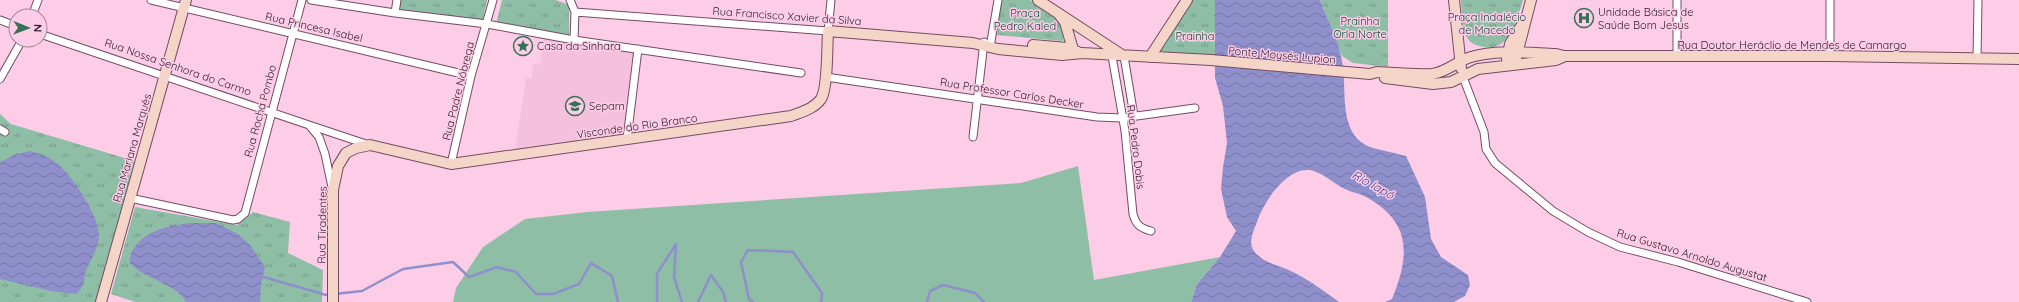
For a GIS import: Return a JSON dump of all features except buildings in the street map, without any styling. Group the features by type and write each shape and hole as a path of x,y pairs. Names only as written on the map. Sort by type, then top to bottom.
{"street":[{"name":"Rua Princesa Isabel","path":"151,0 185,4 292,34 471,76"},
{"name":"Rua Rocha Pombo","path":"130,198 233,220 238,219 245,213 271,111 302,0"},
{"path":"311,0 395,13 487,24 574,40 801,73"},
{"path":"395,13 397,0"},
{"name":"Rua Padre Nóbrega","path":"451,164 471,76 493,0"},
{"path":"570,0 575,12 574,40"},
{"path":"826,77 830,0"},
{"path":"973,137 976,99 998,0"},
{"path":"1038,0 1124,56"},
{"path":"1150,57 1187,0"},
{"path":"1454,0 1460,61 1463,76"},
{"path":"1512,64 1512,52 1516,31 1524,23 1530,0"},
{"path":"1677,0 1677,56"},
{"path":"1830,0 1830,56"},
{"path":"1977,58 1978,0"},
{"name":"Rua Mariana Marquês","path":"101,302 185,4"},
{"path":"1057,11 1079,53 1092,48 1094,36"},
{"name":"Rua Francisco Xavier da Silva","path":"575,12 987,44 1112,56 1211,60"},
{"name":"Rua Nossa Senhora do Carmo","path":"48,37 370,145 451,164"},
{"path":"0,80 18,48"},
{"path":"627,140 638,49"},
{"name":"Rua Doutor Heráclio de Mendes de Camargo","path":"1370,74 1378,72 1432,74 1443,72 1460,61 1472,57 1512,52 1556,54 1564,56 1830,56 2019,59"},
{"name":"Rua Pedro Dobis","path":"1112,56 1125,131 1133,214 1136,223 1142,228 1151,231"},
{"name":"Rua Pedro Dobis","path":"1124,56 1134,116"},
{"name":"Rua Doutor Heráclio de Mendes de Camargo","path":"1350,73 1370,74 1432,84 1451,82 1478,69 1556,60 1564,56"},
{"name":"Ponte Moysés Lupion","path":"1211,60 1350,73"},
{"name":"Rua Gustavo Arnoldo Augustat","path":"1463,76 1481,125 1486,149 1495,163 1553,211 1588,232 1620,247 1678,262 1807,302"},
{"name":"Visconde do Rio Branco","path":"451,164 791,116 812,107 821,98 826,77"},
{"name":"Rua Professor Carlos Decker","path":"826,77 1097,117 1122,118 1195,108"},
{"path":"308,125 319,137 325,154 333,190"},
{"name":"Rua Tiradentes","path":"333,302 333,190 338,166 346,153 370,145"}],"shaded area":[{"name":"Sepam","path":"544,38 634,51 625,134 515,151 526,78 532,78 533,64 540,65"}],"green space":[{"path":"399,0 487,0 482,23 397,11"},
{"path":"502,0 556,0 569,5 569,35 496,24"},
{"name":"Praça Pedro Kaled","path":"1001,0 1030,0 1062,20 1065,30 1063,41 997,35"},
{"name":"Prainha","path":"1191,0 1215,0 1216,58 1158,55"},
{"name":"Prainha Orla Norte","path":"1320,0 1388,0 1388,67 1353,63 1342,56"},
{"name":"Praça Indalécio de Macedo","path":"1461,0 1523,0 1515,24 1507,39 1501,44 1493,47 1484,47 1469,41 1464,31"},
{"path":"0,114 11,124 138,162 98,302 0,302"},
{"path":"1078,166 1094,280 1220,257 1197,284 1191,302 453,302 456,288 483,247 525,219 587,212 1021,183"},
{"path":"135,207 237,225 253,212 290,222 288,253 323,270 322,302 135,302 111,294"}],"water":[{"name":"Rio Iapó","path":"1215,0 1320,0 1336,38 1340,53 1344,72 1346,110 1353,133 1361,142 1373,148 1406,156 1425,197 1431,239 1441,257 1468,275 1470,285 1465,296 1454,302 1385,302 1392,299 1402,268 1404,254 1403,240 1399,228 1391,216 1380,206 1362,195 1343,188 1316,172 1307,170 1297,172 1280,184 1266,202 1252,235 1251,243 1254,251 1262,258 1304,278 1339,302 1191,302 1197,284 1220,257 1236,231 1227,217 1221,189 1227,143 1223,106 1215,78"},
{"path":"30,151 52,159 64,170 78,187 90,207 98,226 98,245 85,273 83,285 76,294 51,291 0,279 0,162 14,155"},
{"path":"190,223 216,223 238,234 250,245 265,267 261,284 260,302 186,302 182,296 169,286 144,274 130,263 131,253 145,236 166,227"}],"waterway":[{"path":"657,302 657,274 676,244 674,277 682,302"},
{"path":"753,302 749,299 741,262 748,250 793,252 822,293 821,302"},
{"path":"335,294 362,291 403,269 453,262 469,277 497,267 516,272 536,294 553,294 579,284 591,263 612,276 618,302"},
{"path":"698,302 711,275 723,292 726,302"},
{"path":"260,276 330,295"},
{"path":"927,302 930,291 943,285 975,293 984,302"}],"place":[{"name":"Unidade Básica de Saúde Bom Jesus","path":"1584,18"},
{"name":"Casa da Sinhara","path":"523,46"},
{"name":"Sepam","path":"575,106"}]}
